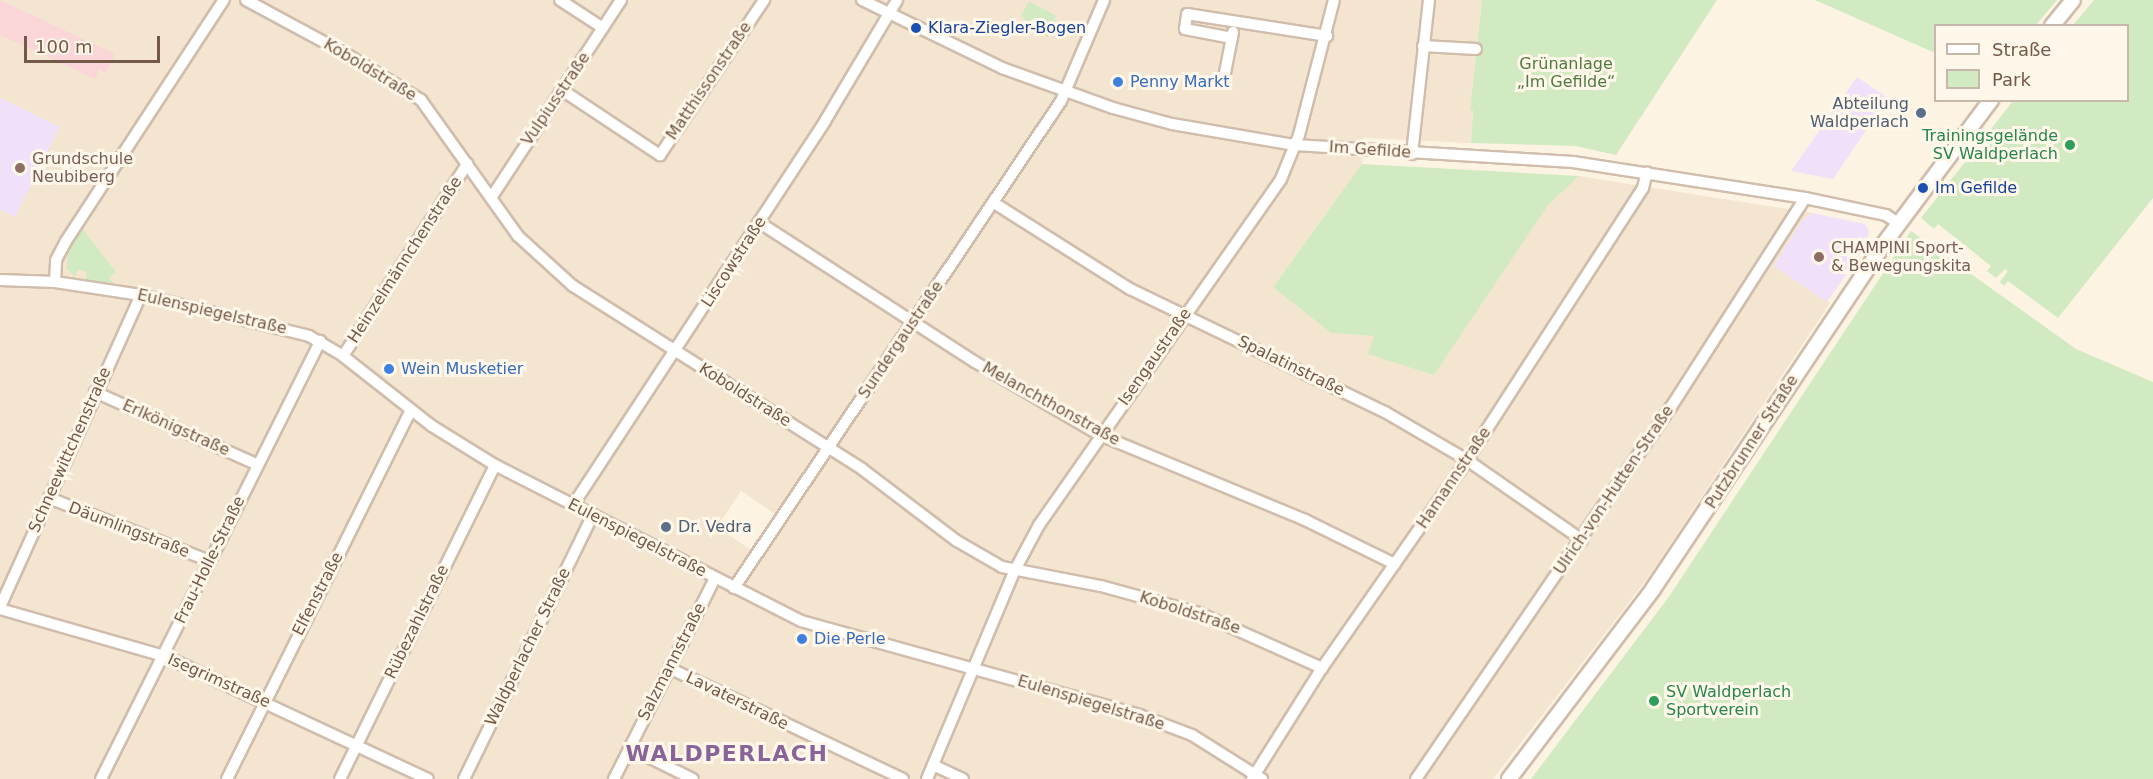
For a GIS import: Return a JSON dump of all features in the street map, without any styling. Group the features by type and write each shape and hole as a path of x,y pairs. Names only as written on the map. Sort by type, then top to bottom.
{"main road":[{"path":"2054,24 2073,0"},
{"name":"Putzbrunner Straße","path":"1509,779 1659,581 1898,223 1989,102"}],"street":[{"path":"55,282 56,260 66,241 224,0"},
{"name":"Koboldstraße","path":"246,0 346,54 421,100 518,236 565,279 828,448 957,541 1015,570 1101,586 1199,613 1322,668"},
{"path":"560,0 603,28"},
{"name":"Vulpiusstraße","path":"491,198 621,0"},
{"name":"Matthissonstraße","path":"562,90 660,155 764,0"},
{"name":"Im Gefilde","path":"862,0 1002,68 1065,91 1172,124 1295,145 1412,154 1534,157 1647,172 1805,198 1886,215 1898,223"},
{"path":"889,14 897,0"},
{"name":"Sundergaustraße","path":"735,588 994,203 1065,91 1104,0"},
{"path":"1232,38 1185,29 1187,15 1327,36 1334,0"},
{"path":"1412,154 1429,0"},
{"name":"Liscowstraße","path":"573,506 760,223 889,14"},
{"path":"1223,83 1235,23"},
{"name":"Isengaustraße","path":"927,779 976,669 1015,570 1038,525 1281,179 1295,145 1327,36"},
{"path":"1423,46 1476,49"},
{"name":"Heinzelmännchenstraße","path":"343,356 467,164"},
{"name":"Hamannstraße","path":"1256,777 1322,668 1467,460 1643,188 1647,172"},
{"name":"Ulrich-von-Hutten-Straße","path":"1416,779 1582,540 1805,198"},
{"name":"Spalatinstraße","path":"994,203 1109,278 1344,391 1467,460 1582,540"},
{"name":"Melanchthonstraße","path":"760,223 913,323 1100,435 1270,505 1395,564"},
{"name":"Eulenspiegelstraße","path":"0,280 27,284 55,282 141,294 270,324 320,342 343,356 411,410 495,465 816,628 976,669 1139,715 1192,735 1256,777"},
{"name":"Schneewittchenstraße","path":"0,608 95,392 141,294"},
{"name":"Frau-Holle-Straße","path":"101,779 164,656 256,464 320,342"},
{"name":"Erlkönigstraße","path":"95,392 256,464"},
{"name":"Elfenstraße","path":"227,779 411,410"},
{"name":"Rübezahlstraße","path":"340,779 495,465"},
{"name":"Däumlingstraße","path":"49,498 210,561"},
{"name":"Waldperlacher Straße","path":"464,779 593,515"},
{"name":"Salzmannstraße","path":"614,779 715,578"},
{"name":"Isegrimstraße","path":"0,608 164,656 428,779"},
{"name":"Lavaterstraße","path":"669,668 903,779"},
{"path":"630,748 693,779"},
{"path":"933,765 963,779"}],"shaded area":[{"path":"0,0 1482,0 1470,109 1473,110 1471,143 1364,138 1362,164 1273,287 1331,333 1375,336 1368,354 1579,176 1812,213 1802,221 1774,266 1830,303 1650,575 1493,779 0,779","holes":["741,491 775,514 751,550 717,527"]},
{"path":"0,0 115,54 106,73 99,70 95,79 0,35"},
{"path":"1857,77 1888,98 1833,179 1791,171"},
{"name":"Grundschule Neubiberg","path":"0,98 60,127 15,217 0,210"},
{"name":"CHAMPINI Sport- & Bewegungskita","path":"1812,213 1865,224 1869,231 1865,247 1827,302 1774,266 1802,221"}],"green space":[{"name":"Grünanlage „Im Gefilde“","path":"1482,0 1717,0 1616,155 1575,146 1471,143 1473,110 1470,110"},
{"path":"1815,0 2057,0 2037,24 1934,24 1934,53"},
{"name":"Trainingsgelände SV Waldperlach","path":"2094,0 2153,0 2153,198 2058,318 2008,281 2004,286 2000,282 2008,271 2005,269 1996,278 1987,271 1991,266 1938,224 1934,229 1921,218 2012,102 2129,102 2129,24 2074,24"},
{"path":"1029,1 1056,16 1048,38 1021,16"},
{"path":"1362,164 1579,176 1548,205 1434,375 1368,354 1374,336 1331,333 1273,287"},
{"path":"81,227 116,272 109,277 113,283 86,280 87,272 78,269 75,277 67,269 68,251"},
{"path":"1911,231 2076,349 2153,382 2153,779 1531,779 1668,598"}],"place":[{"name":"Klara-Ziegler-Bogen","path":"916,28"},
{"name":"Penny Markt","path":"1118,82"},
{"name":"Abteilung Waldperlach","path":"1921,113"},
{"name":"Trainingsgelände SV Waldperlach","path":"2070,145"},
{"name":"Grundschule Neubiberg","path":"20,168"},
{"name":"Im Gefilde","path":"1923,188"},
{"name":"CHAMPINI Sport- & Bewegungskita","path":"1819,257"},
{"name":"Wein Musketier","path":"389,369"},
{"name":"Dr. Vedra","path":"666,527"},
{"name":"Die Perle","path":"802,639"},
{"name":"SV Waldperlach Sportverein","path":"1654,701"}],"district":[{"name":"WALDPERLACH","path":"727,754"}]}
